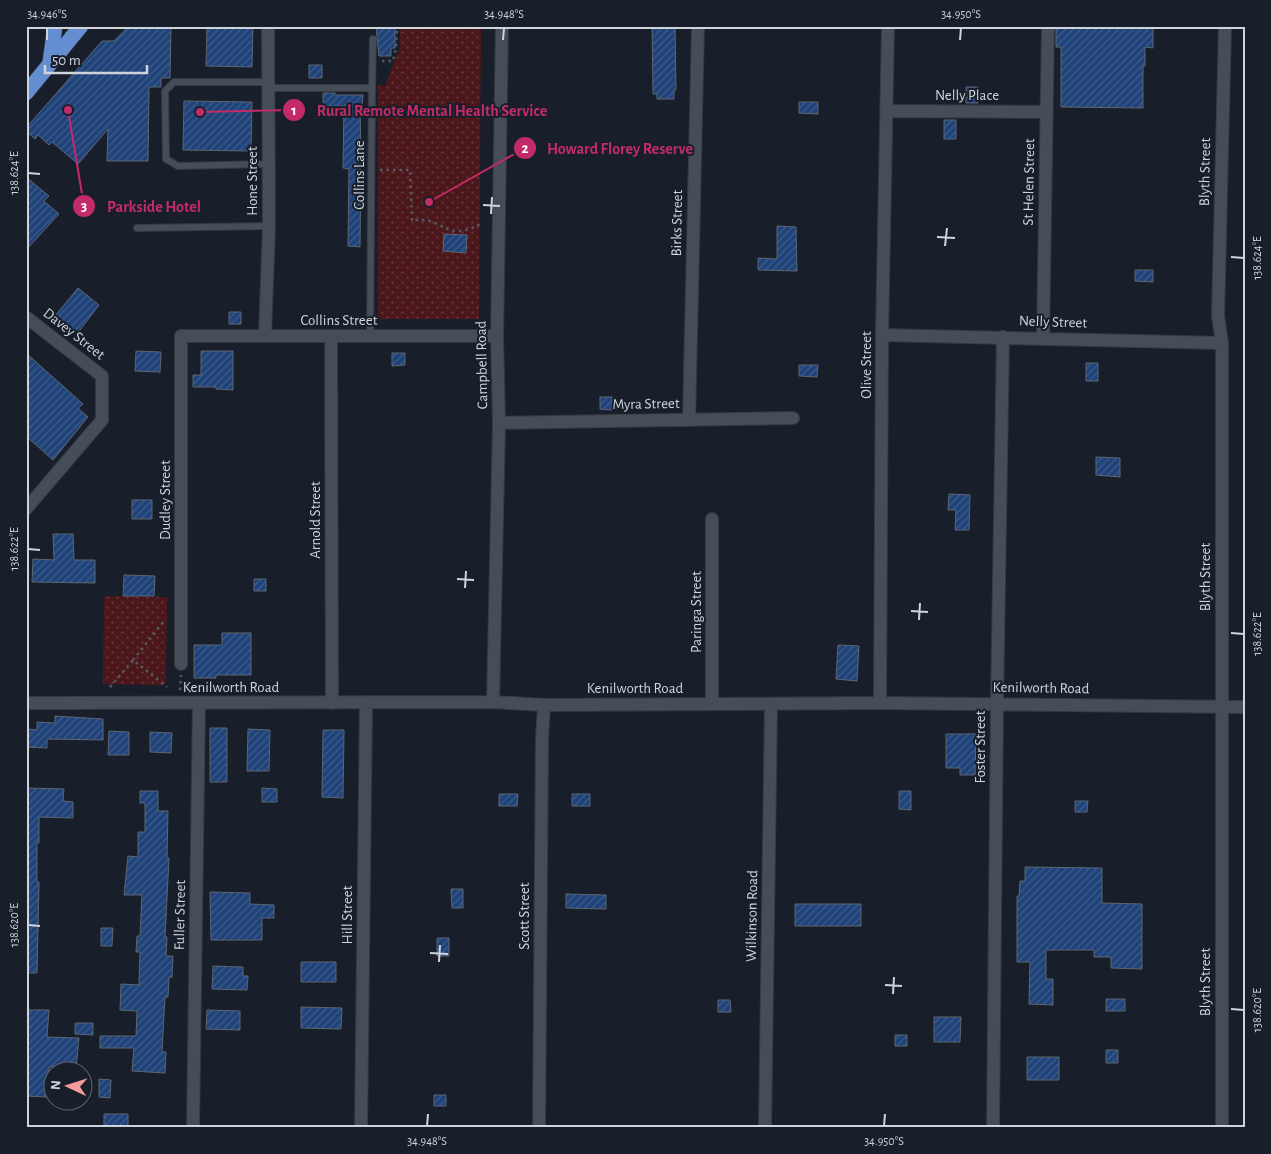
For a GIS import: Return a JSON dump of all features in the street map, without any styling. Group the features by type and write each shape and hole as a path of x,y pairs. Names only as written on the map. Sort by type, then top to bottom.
{"highway":[{"path":"50,62 55,26"},
{"path":"26,93 81,26"}],"street":[{"name":"Hone Street","path":"265,335 269,226 268,26"},
{"name":"Campbell Road","path":"493,702 499,423 497,336 502,26"},
{"name":"Birks Street","path":"689,420 698,26"},
{"name":"Olive Street","path":"880,703 882,335 888,26"},
{"name":"St Helen Street","path":"1043,338 1048,26"},
{"name":"Blyth Street","path":"1222,1128 1222,343 1218,316 1225,26"},
{"name":"Nelly Place","path":"886,111 1047,112"},
{"name":"Davey Street","path":"26,317 102,376 102,420 26,509"},
{"name":"Nelly Street","path":"882,335 1222,343"},
{"name":"Collins Street","path":"181,336 497,336"},
{"name":"Dudley Street","path":"181,336 181,664"},
{"name":"Arnold Street","path":"331,337 332,703"},
{"name":"Foster Street","path":"993,1128 1003,337"},
{"name":"Myra Street","path":"499,423 793,418"},
{"name":"Paringa Street","path":"712,518 712,704"},
{"name":"Kenilworth Road","path":"26,703 493,702 544,705 880,703 1245,708"},
{"name":"Fuller Street","path":"193,1128 199,703"},
{"name":"Hill Street","path":"362,1128 366,703"},
{"name":"Wilkinson Road","path":"765,1128 772,704"},
{"name":"Scott Street","path":"539,1128 544,705"}],"lane":[{"name":"Collins Lane","path":"370,337 373,39"},
{"path":"269,164 178,166 166,159 165,91 174,82 372,88"},
{"path":"136,228 269,226"}],"path":[{"path":"372,60 392,61 396,48 397,26"},
{"path":"376,170 410,170 412,221 425,219 444,229 461,232 482,223"},
{"path":"110,687 165,620"},
{"path":"133,660 167,687"},
{"path":"180,703 181,664"}],"shaded area":[{"path":"400,26 481,26 479,319 378,319 378,85 385,86 400,47"},
{"path":"104,596 167,597 166,685 103,684"}],"building":[{"path":"129,26 171,26 170,78 161,78 161,87 149,87 148,161 107,161 108,129 78,164 52,142 49,145 38,135 35,139 26,131 26,128 102,41 114,41"},
{"path":"207,26 253,26 252,67 206,66"},
{"path":"376,26 395,26 395,48 391,48 391,56 379,56"},
{"path":"652,26 675,26 676,90 674,90 674,99 657,99 657,94 653,94"},
{"path":"1056,27 1153,27 1153,48 1145,47 1143,108 1061,107 1061,47 1056,47"},
{"path":"309,65 322,65 322,78 309,78"},
{"path":"966,87 978,87 978,103 966,103"},
{"path":"323,93 363,95 362,107 360,107 360,247 348,246 349,169 343,168 344,106 323,106"},
{"path":"184,101 252,102 251,151 183,150"},
{"path":"799,102 818,102 818,114 799,113"},
{"path":"944,120 956,120 956,139 944,139"},
{"path":"26,177 49,196 44,201 59,214 26,250"},
{"path":"777,226 796,227 797,271 758,270 758,258 777,259"},
{"path":"444,234 467,235 466,253 443,251"},
{"path":"1135,270 1153,270 1153,282 1135,281"},
{"path":"78,288 99,305 77,334 55,316"},
{"path":"229,312 241,312 241,324 229,324"},
{"path":"136,351 161,352 160,372 135,371"},
{"path":"201,351 233,351 233,390 216,389 216,387 193,387 193,375 201,375"},
{"path":"26,353 83,404 78,408 88,417 53,460 26,436"},
{"path":"392,353 405,353 405,365 392,366"},
{"path":"1086,363 1098,363 1098,381 1086,381"},
{"path":"799,365 818,365 817,377 799,376"},
{"path":"600,397 612,397 612,410 600,409"},
{"path":"1096,457 1120,458 1120,477 1096,475"},
{"path":"949,494 970,495 969,530 955,530 956,510 948,510"},
{"path":"132,500 152,500 152,519 132,519"},
{"path":"53,534 73,534 74,560 95,560 95,583 32,582 33,559 54,560"},
{"path":"124,575 155,576 154,596 123,596"},
{"path":"254,579 266,579 266,591 254,591"},
{"path":"222,633 251,633 251,675 216,675 216,678 194,678 194,645 222,645"},
{"path":"838,645 859,646 857,681 836,679"},
{"path":"55,716 103,719 103,740 47,739 47,748 26,747 27,729 37,730 37,722 55,723"},
{"path":"210,728 227,728 227,782 210,782"},
{"path":"248,729 270,730 269,771 247,771"},
{"path":"323,730 344,730 343,798 322,797"},
{"path":"109,731 129,732 129,755 108,755"},
{"path":"150,732 172,733 171,753 150,752"},
{"path":"946,734 976,734 975,775 960,775 960,768 946,768"},
{"path":"26,788 64,789 63,801 73,802 73,818 39,817 39,843 37,843 37,882 39,882 37,973 26,973"},
{"path":"262,788 277,789 277,802 262,802"},
{"path":"140,791 158,791 158,811 168,811 167,858 169,858 165,937 167,937 166,956 173,956 172,977 169,977 168,997 165,997 162,1052 166,1052 165,1073 132,1071 134,1048 100,1048 100,1036 136,1036 137,1011 120,1010 121,984 139,985 140,952 136,952 137,936 140,936 142,895 124,895 128,856 138,857 138,832 145,832 145,803 140,803"},
{"path":"899,791 911,791 911,810 899,809"},
{"path":"499,794 518,794 517,806 499,806"},
{"path":"572,794 590,794 590,806 572,806"},
{"path":"1075,801 1088,801 1087,812 1075,812"},
{"path":"1025,867 1102,868 1102,903 1142,904 1142,969 1111,968 1111,957 1094,957 1094,950 1046,950 1046,979 1053,979 1053,1005 1029,1004 1030,962 1017,962 1017,896 1019,896 1020,881 1025,881"},
{"path":"451,889 463,889 463,908 452,908"},
{"path":"210,892 250,893 250,904 274,905 274,918 262,918 262,940 211,940"},
{"path":"566,894 606,895 606,909 566,908"},
{"path":"795,904 861,904 861,926 795,926"},
{"path":"101,928 113,928 112,946 101,946"},
{"path":"437,938 449,938 449,956 437,956"},
{"path":"301,962 336,962 336,982 301,982"},
{"path":"213,966 243,967 243,976 248,976 247,990 212,989"},
{"path":"1106,999 1125,999 1125,1011 1106,1011"},
{"path":"718,1000 730,1000 731,1012 718,1012"},
{"path":"301,1007 342,1008 341,1029 301,1028"},
{"path":"26,1010 49,1010 47,1037 79,1038 77,1062 42,1062 42,1097 26,1096"},
{"path":"207,1010 240,1011 240,1030 206,1029"},
{"path":"934,1017 961,1017 960,1042 934,1042"},
{"path":"75,1023 93,1023 93,1035 75,1034"},
{"path":"895,1035 907,1035 907,1046 895,1046"},
{"path":"1106,1050 1118,1050 1118,1063 1106,1063"},
{"path":"1027,1057 1059,1057 1059,1080 1027,1080"},
{"path":"99,1079 111,1080 110,1098 99,1097"},
{"path":"434,1095 446,1095 446,1106 434,1106"},
{"path":"104,1114 128,1114 128,1128 104,1128"}],"place":[{"name":"Parkside Hotel","path":"68,110"},
{"name":"Rural Remote Mental Health Service","path":"200,112"},
{"name":"Howard Florey Reserve","path":"429,202"}]}
